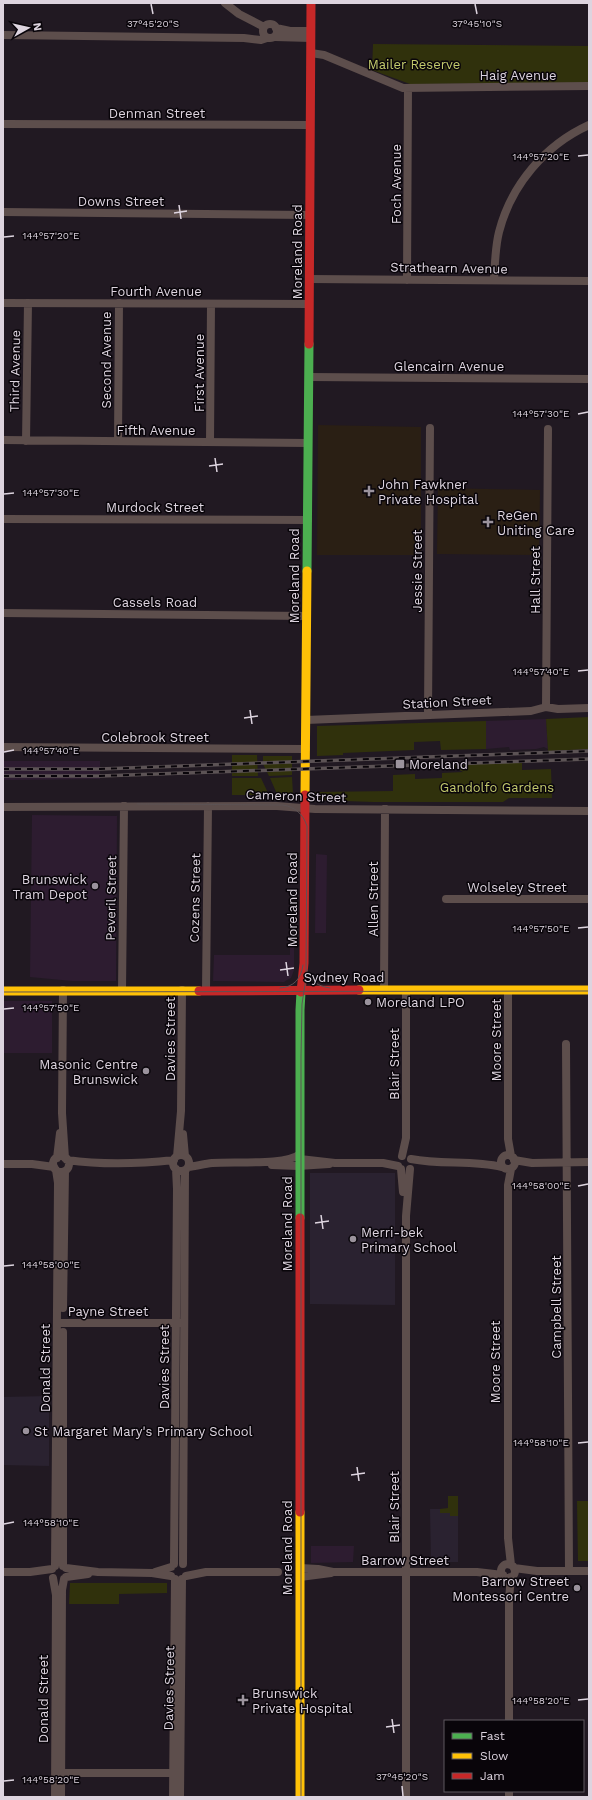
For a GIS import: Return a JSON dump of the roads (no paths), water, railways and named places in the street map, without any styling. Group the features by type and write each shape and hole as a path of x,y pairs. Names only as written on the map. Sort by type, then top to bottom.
{"main road":[{"name":"Moreland Road","path":"300,1797 300,1010 304,963 306,809 311,3"},
{"name":"Sydney Road","path":"3,991 589,990"}],"street":[{"path":"225,3 239,14 264,28"},
{"path":"244,38 258,34 270,24 272,34"},
{"path":"264,28 263,34 311,34"},
{"path":"3,35 244,38 261,40 272,34"},
{"name":"Haig Avenue","path":"311,53 324,55 399,87 589,86"},
{"name":"Foch Avenue","path":"407,280 408,88"},
{"name":"Denman Street","path":"3,124 310,125"},
{"path":"494,280 495,254 499,232 515,193 537,162 552,148 567,137 589,125"},
{"name":"Downs Street","path":"3,212 310,215"},
{"name":"Strathearn Avenue","path":"310,279 589,281"},
{"name":"Fourth Avenue","path":"3,302 309,304"},
{"name":"Third Avenue","path":"26,440 28,303"},
{"name":"Second Avenue","path":"118,441 119,303"},
{"name":"First Avenue","path":"210,442 211,304"},
{"name":"Glencairn Avenue","path":"309,377 589,379"},
{"name":"Jessie Street","path":"428,715 430,428"},
{"name":"Hall Street","path":"546,707 548,429"},
{"name":"Fifth Avenue","path":"3,440 308,443"},
{"name":"Murdock Street","path":"3,519 308,520"},
{"name":"Cassels Road","path":"3,613 307,616"},
{"name":"Station Street","path":"306,720 531,711 546,707 554,709 589,708"},
{"name":"Colebrook Street","path":"3,747 306,749"},
{"name":"Peveril Street","path":"122,990 124,806"},
{"name":"Cameron Street","path":"3,807 208,806 280,807 306,809 589,812"},
{"name":"Cozens Street","path":"206,990 208,806"},
{"name":"Allen Street","path":"384,990 385,809"},
{"name":"Wolseley Street","path":"446,899 589,899"},
{"name":"Donald Street","path":"61,1797 58,1773 56,1596 59,1572 60,1444 58,1183 61,1164 63,990"},
{"name":"Davies Street","path":"180,1797 177,1773 179,1323 177,1197 181,1163 182,990"},
{"name":"Blair Street","path":"406,990 406,1138 403,1200 406,1216"},
{"name":"Moore Street","path":"508,990 509,1720"},
{"name":"Campbell Street","path":"566,1044 568,1162 569,1571"},
{"path":"255,1162 282,1160 296,1157 300,1160"},
{"path":"3,1164 212,1163 300,1160 335,1163 383,1163 404,1161 430,1163 589,1162"},
{"name":"Blair Street","path":"404,1161 412,1164 410,1168 406,1216 406,1797"},
{"path":"410,1168 430,1163"},
{"name":"Payne Street","path":"60,1323 179,1323"},
{"name":"Barrow Street","path":"300,1572 318,1569 333,1572 589,1571"},
{"path":"3,1572 278,1572"},
{"path":"58,1773 177,1773"},
{"name":"Donald Street","path":"55,1797 58,1773"},
{"name":"Davies Street","path":"173,1797 177,1773"}],"tram line":[{"path":"137,804 283,805 291,807 298,812 307,826 306,978 302,1004 301,1057 301,1797"},
{"path":"280,988 293,984 299,978 303,965"},
{"path":"307,970 310,978 315,983 330,988"},
{"path":"3,992 589,991"}],"railway":[{"path":"3,769 100,769 589,751"},
{"path":"3,776 100,776 589,759"}],"place":[{"name":"John Fawkner Private Hospital","path":"369,491"},
{"name":"ReGen Uniting Care","path":"488,522"},
{"name":"Moreland","path":"400,764"},
{"name":"Brunswick Tram Depot","path":"95,886"},
{"name":"Moreland LPO","path":"368,1002"},
{"name":"Masonic Centre Brunswick","path":"146,1071"},
{"name":"Merri-bek Primary School","path":"353,1239"},
{"name":"St Margaret Mary's Primary School","path":"26,1431"},
{"name":"Barrow Street Montessori Centre","path":"577,1588"},
{"name":"Brunswick Private Hospital","path":"243,1700"}],"park label":[{"name":"Mailer Reserve","path":"414,64"},
{"name":"Gandolfo Gardens","path":"497,787"}]}
